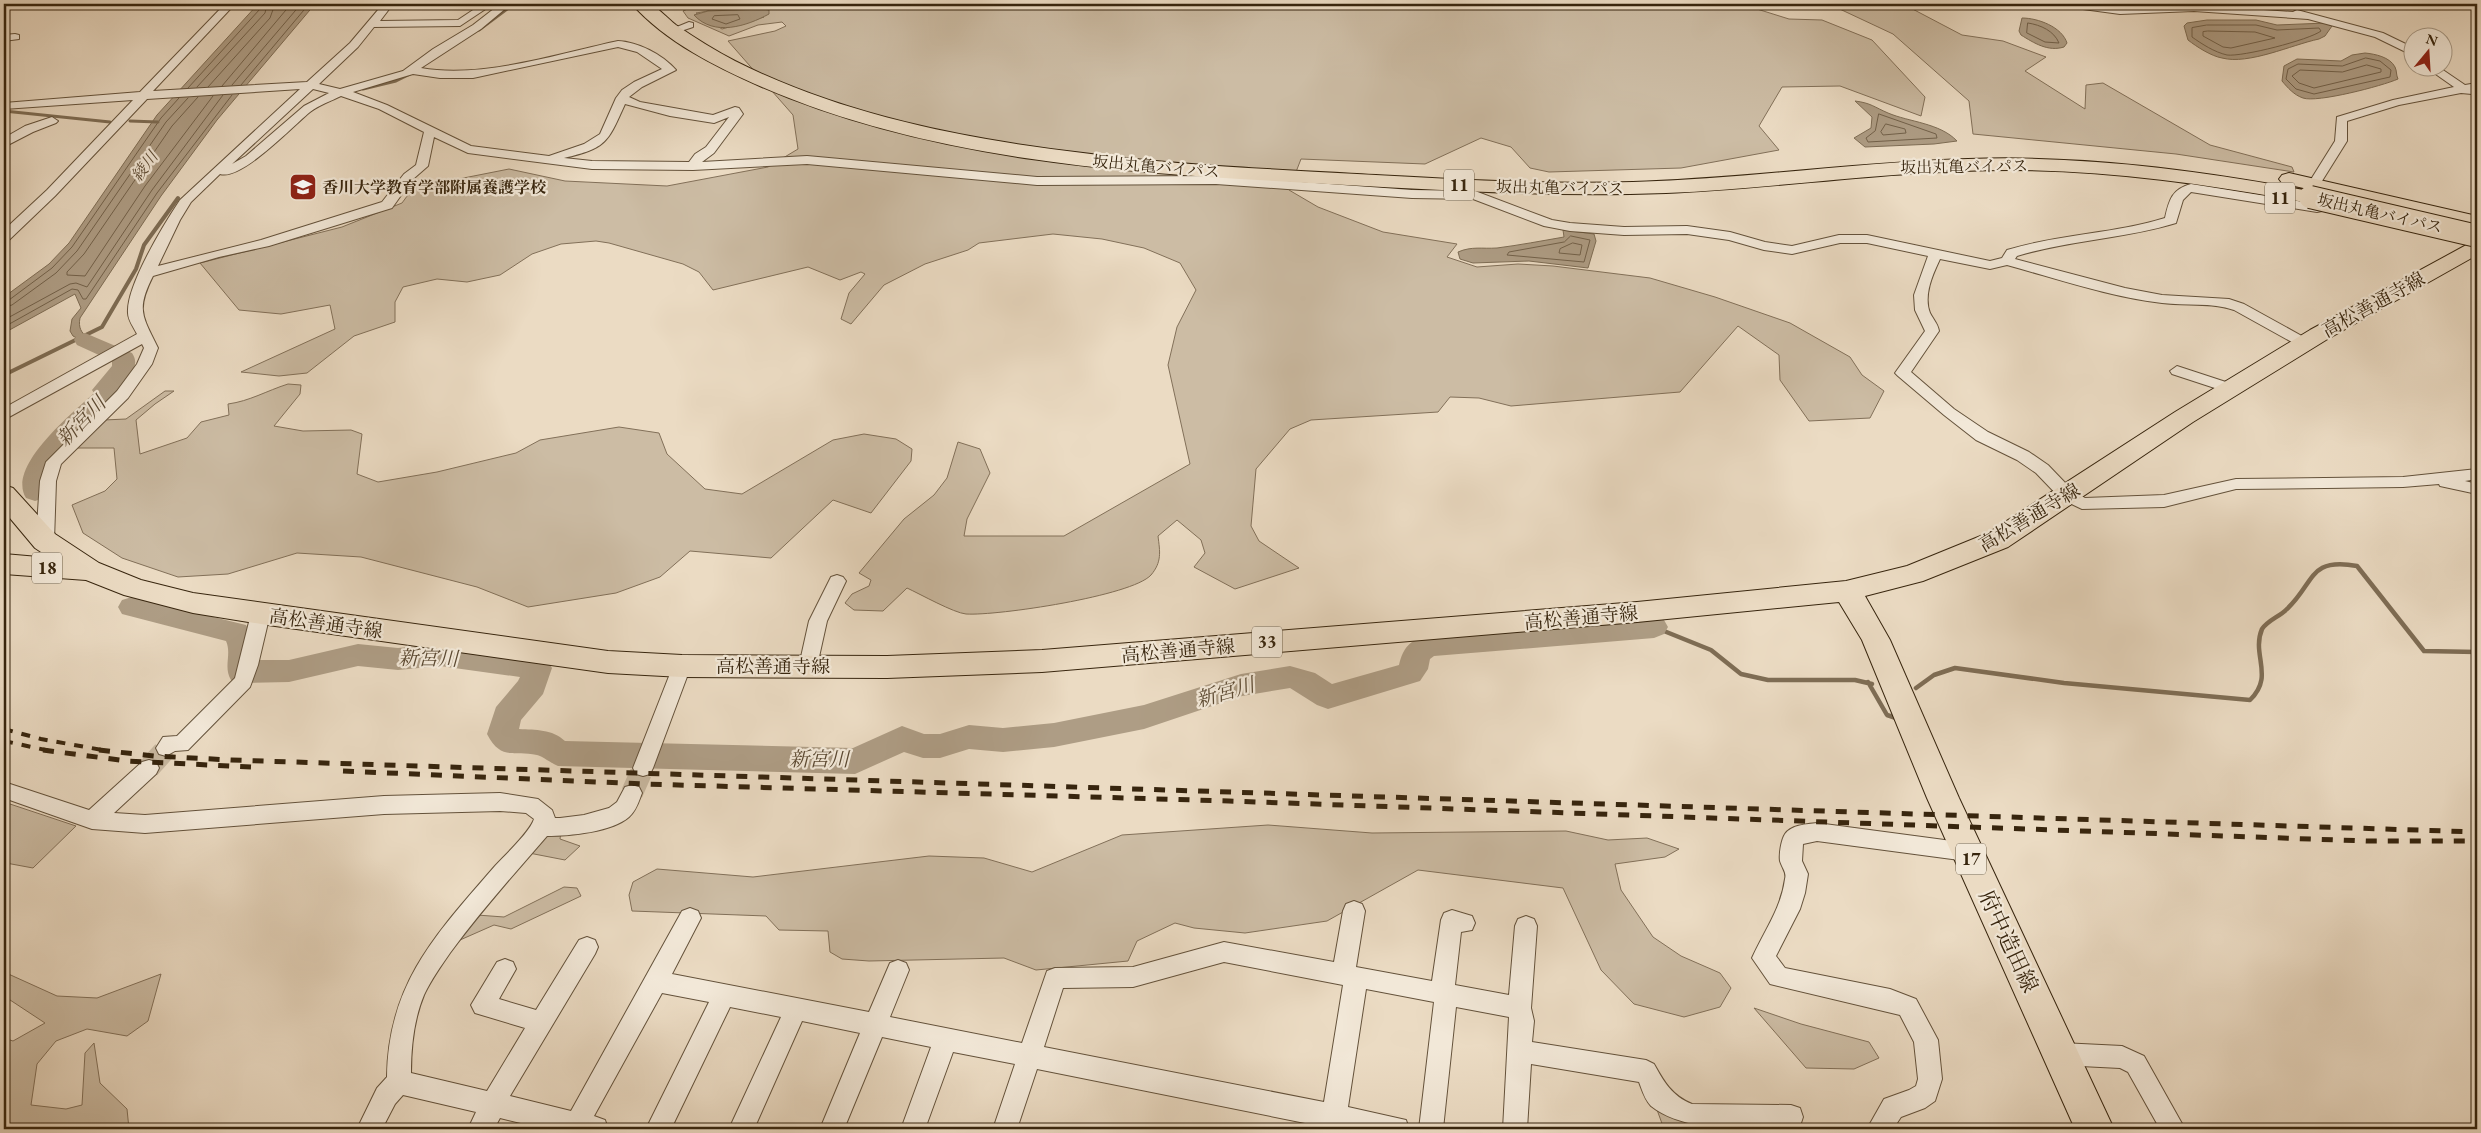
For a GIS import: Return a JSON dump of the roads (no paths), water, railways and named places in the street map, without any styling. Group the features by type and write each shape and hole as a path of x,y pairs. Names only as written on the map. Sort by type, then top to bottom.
{"main road":[{"name":"坂出丸亀バイパス","path":"640,4 681,28"},
{"name":"坂出丸亀バイパス","path":"655,4 722,62 794,94 889,124 964,141 1046,154 1218,172 1508,188 1623,188 1814,181 1918,172 2052,172 2314,194 2477,229"},
{"name":"坂出丸亀バイパス","path":"1218,172 1564,181 1664,180 1754,173 1871,155 2006,150 2089,153 2153,159 2266,174 2314,194 2477,236"},
{"path":"2314,194 2477,222"},
{"name":"11","path":"2314,194 2477,242"},
{"name":"高松善通寺線","path":"4,494 45,540 90,570 134,588 193,603 261,614 608,662 682,666 886,667 1042,660 1637,612 1846,591 1913,574 1957,558 1998,540 2230,388 2304,343 2477,247"},
{"path":"8,565 28,558 45,540"},
{"name":"18","path":"8,565 90,570"},
{"name":"府中造田線","path":"1846,591 1876,640 1968,852 2095,1129"}],"street":[{"path":"4,238 51,193 145,96 230,4"},
{"path":"45,540 48,521 48,475 54,462 136,380 144,367 151,348 136,315 136,296 186,200 354,45 388,4"},
{"path":"372,24 460,23 488,4"},
{"path":"210,177 220,175 250,159 308,108 339,93 415,71 437,51 477,27 506,4"},
{"path":"2068,4 2120,11 2194,8 2308,16"},
{"path":"2263,4 2379,36 2404,48"},
{"path":"415,71 440,75 474,75 618,44 630,44 670,70 628,90 622,98 605,136 601,139 574,152 545,158"},
{"path":"2447,78 2477,97"},
{"path":"4,106 272,86 311,85 383,107 468,149 592,165 693,166 807,160 1037,181 1218,172 1412,194 1475,195 1556,224 1624,231 1687,230 1730,236 1764,246 1792,250 1803,250 1839,239 1855,238 1936,252 1990,265 2007,261 2124,292 2162,299 2224,302 2239,307 2304,343"},
{"path":"2007,261 2012,253 2038,245 2134,230 2171,220 2179,193 2184,189 2191,188 2318,208 2314,194 2318,175 2341,141 2341,119 2397,102 2477,86"},
{"path":"622,98 645,107 714,119 735,110 737,114 710,150 699,157 693,166"},
{"path":"4,143 29,128 52,121"},
{"path":"147,273 217,253 264,243 386,205 408,177 422,166 428,134 434,131"},
{"path":"1936,252 1921,288 1922,311 1931,324 1932,331 1903,373 1949,412 1982,436 2023,456 2042,469 2066,495 2082,503 2164,501 2243,484 2436,480 2477,474"},
{"path":"4,414 145,336"},
{"path":"2177,371 2230,388"},
{"path":"2436,480 2477,490"},
{"path":"808,666 818,621 837,581"},
{"path":"166,748 170,743 181,744 243,682 248,671 256,624 261,614"},
{"path":"646,759 682,666"},
{"path":"92,820 149,768"},
{"path":"4,790 92,820 145,824 384,805 500,802 531,805 545,816 542,827 456,926 414,990 406,1015 400,1052 398,1082 386,1096 369,1129"},
{"path":"542,827 563,826 613,817 624,810 632,792"},
{"path":"1879,1129 1893,1108 1916,1100 1926,1093 1930,1079 1926,1040 1908,1007 1890,1000 1778,977 1763,958 1789,909 1794,893 1797,874 1791,861 1793,839 1801,834 1817,832 1968,852"},
{"path":"1333,1123 1354,911"},
{"path":"398,1082 582,1128 690,918"},
{"path":"1431,1129 1446,994 1443,982 1452,920 1464,922"},
{"path":"1515,1129 1522,1021 1519,1008 1526,926"},
{"path":"480,1129 494,1106 499,1092 588,948"},
{"path":"1005,1129 1055,978 1133,977 1224,952 1519,1008"},
{"path":"505,969 483,1006 541,1022"},
{"path":"832,1129 898,970"},
{"path":"656,981 1028,1056 1333,1123 1397,1129"},
{"path":"658,1129 724,995"},
{"path":"741,1129 796,1009"},
{"path":"913,1129 946,1039"},
{"path":"1520,1051 1646,1072 1658,1096 1674,1109 1692,1116 1791,1117"},
{"path":"2061,1054 2122,1057 2136,1064 2173,1129"}],"water":[{"name":"綾川","path":"258,4 315,4 217,120 161,196 80,318 79,324 83,334 108,349 103,352 73,336 70,331 72,319 81,308 75,294 4,333 4,297 49,264 69,243 157,115"},
{"path":"769,10 769,14 741,25 721,28 702,22 694,15 708,11"},
{"path":"2022,18 2049,24 2060,32 2067,43 2064,47 2047,48 2031,41 2021,35 2019,31"},
{"path":"2207,20 2256,20 2277,25 2326,23 2332,26 2325,36 2319,39 2257,57 2233,59 2213,55 2188,40 2184,26 2187,23"},
{"path":"2365,53 2378,55 2390,61 2395,67 2398,79 2350,93 2310,99 2297,95 2282,81 2284,66 2297,59 2341,61 2352,55"},
{"path":"1855,101 1869,104 1896,116 1942,130 1957,141 1865,147 1854,138 1871,128 1872,117"},
{"path":"1563,230 1594,234 1596,241 1588,268 1529,261 1473,263 1460,259 1458,252 1468,249 1497,248 1564,237"}],"waterway":[{"path":"479,30 514,4"},
{"path":"363,89 396,81 414,72"},
{"path":"4,111 110,122"},
{"path":"130,121 158,122"},
{"path":"4,375 102,327 136,269 144,245 178,198"},
{"name":"新宮川","path":"35,492 38,472 45,458 62,437 111,390 104,390 124,367 124,358 85,340"},
{"path":"1916,688 1934,675 1955,668 2064,683 2250,700 2261,682 2259,639 2262,629 2267,623 2287,609 2314,574 2329,565 2341,564 2357,566 2424,651 2477,652"},
{"name":"新宮川","path":"132,607 236,633 243,647 241,672 289,671 358,655 398,659 440,655 537,668 532,686 507,715 502,734 508,741 547,743 558,753 855,761 902,738 923,746 940,746 969,737 1003,740 1054,735 1144,717 1241,685 1290,677 1304,681 1328,697 1410,673 1413,669 1416,654 1427,646 1654,627"},
{"path":"1654,627 1711,650 1741,674 1768,680 1855,680 1869,683"},
{"path":"1869,683 1887,715 1896,718"}],"tunnel":[{"path":"149,768 165,750"},
{"path":"632,793 643,768"}],"railway":[{"path":"4,729 41,739 108,751"},
{"path":"4,741 49,751"},
{"path":"43,750 49,751"},
{"path":"99,750 108,751"},
{"path":"49,751 127,761 251,767"},
{"path":"108,751 154,756 231,760 2477,832"},
{"path":"343,771 645,784 1229,801 2367,841 2477,841"}],"place":[{"name":"香川大学教育学部附属養護学校","path":"303,187"}]}
